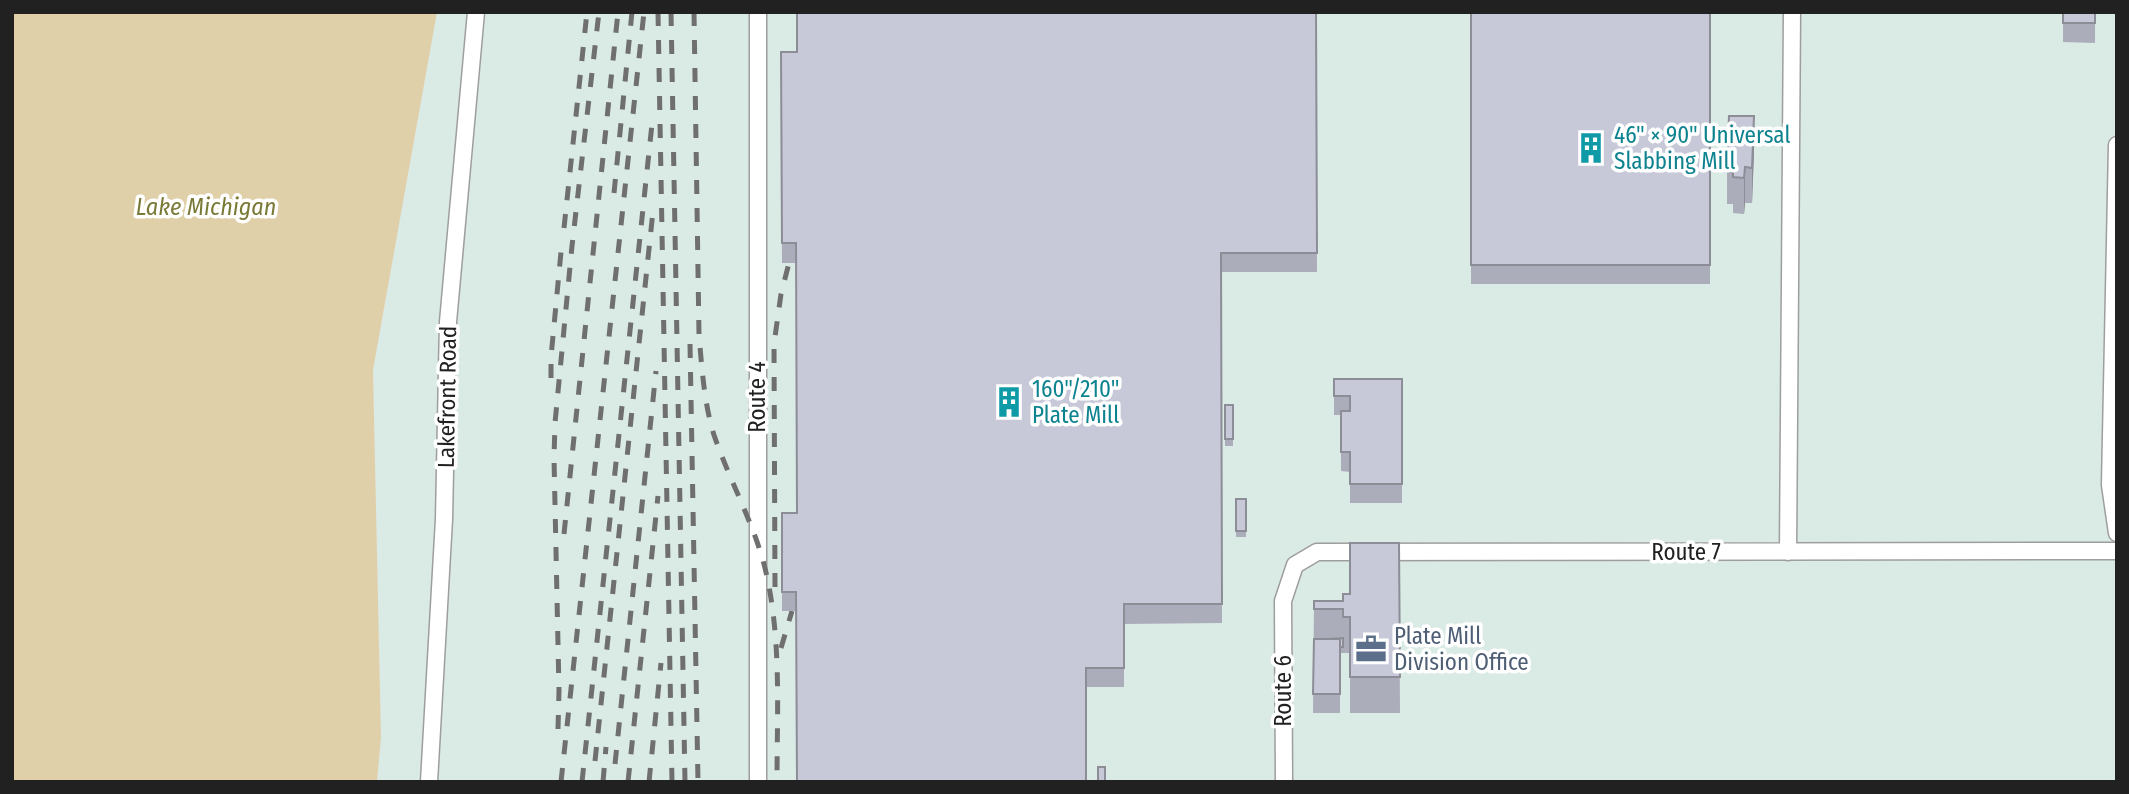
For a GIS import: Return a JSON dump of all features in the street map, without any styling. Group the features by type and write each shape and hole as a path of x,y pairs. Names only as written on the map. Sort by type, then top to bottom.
{"street":[{"name":"Lakefront Road","path":"429,782 444,519 448,322 476,12"},
{"name":"Route 4","path":"758,12 758,782"},
{"path":"1788,552 1792,12"},
{"path":"2117,145 2110,485 2117,533"},
{"name":"Route 7","path":"1283,601 1295,565 1317,552 2117,551"},
{"name":"Route 6","path":"1283,601 1283,782"}],"shaded area":[{"path":"437,12 2117,12 2117,782 377,782 381,737 373,370"}],"water":[{"name":"Lake Michigan","path":"12,12 437,12 373,370 381,737 377,782 12,782"}],"building":[{"name":"160\"/210\" Plate Mill","path":"797,12 1316,12 1317,253 1221,253 1222,604 1124,604 1124,668 1086,668 1086,782 797,782 796,592 782,592 782,513 797,513 796,243 782,243 781,52 797,52"},
{"name":"46\" × 90\" Universal Slabbing Mill","path":"1471,12 1710,12 1710,265 1471,265"},
{"path":"2063,12 2095,12 2095,23 2063,23"},
{"path":"1729,116 1754,116 1752,168 1745,167 1744,178 1733,177 1733,168 1727,168"},
{"path":"1334,379 1402,379 1402,484 1350,484 1350,452 1341,452 1341,411 1350,411 1350,396 1334,396"},
{"path":"1225,405 1233,405 1233,439 1225,439"},
{"path":"1236,499 1246,499 1246,531 1236,531"},
{"name":"Plate Mill Division Office","path":"1350,543 1399,543 1400,677 1350,677 1350,617 1343,617 1343,609 1314,609 1314,601 1343,601 1343,594 1350,594"},
{"path":"1343,638 1343,647 1340,647 1340,639 1329,639"},
{"path":"1314,639 1340,639 1340,694 1313,694"},
{"path":"1098,767 1105,767 1105,782 1098,782"}],"railway":[{"path":"564,228 587,12"},
{"path":"558,729 555,423 599,12"},
{"path":"564,534 618,12"},
{"path":"614,193 632,12"},
{"path":"561,782 644,12"},
{"path":"658,12 672,782"},
{"path":"671,12 685,782"},
{"path":"694,12 699,335 702,373 714,435 759,548 770,591 777,672 777,782"},
{"path":"582,782 652,124"},
{"path":"595,761 653,211"},
{"path":"551,378 561,252"},
{"path":"775,587 774,344 781,294 789,263"},
{"path":"690,344 698,782"},
{"path":"615,764 656,371"},
{"path":"628,782 658,496"},
{"path":"781,648 792,611"},
{"path":"649,782 661,663"},
{"path":"603,782 606,747"}],"place":[{"name":"46\" × 90\" Universal Slabbing Mill","path":"1591,148"},
{"name":"160\"/210\" Plate Mill","path":"1009,402"},
{"name":"Plate Mill Division Office","path":"1371,649"}]}
